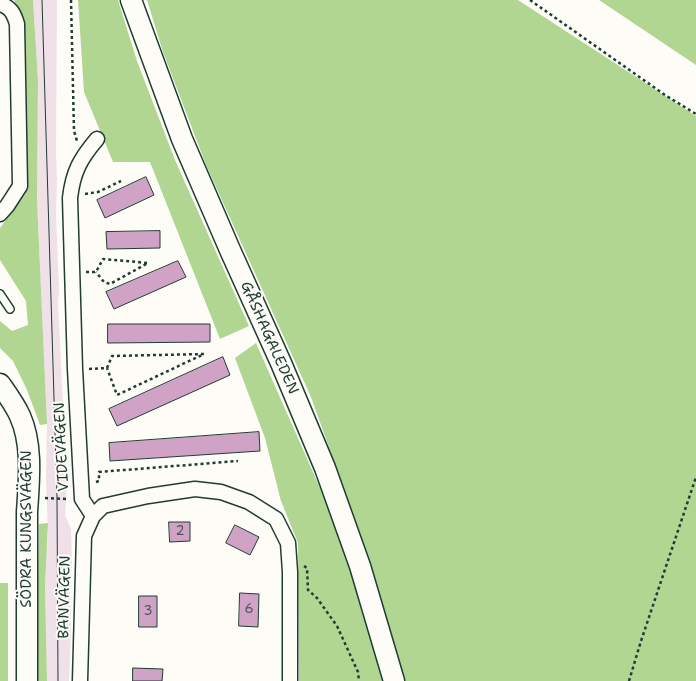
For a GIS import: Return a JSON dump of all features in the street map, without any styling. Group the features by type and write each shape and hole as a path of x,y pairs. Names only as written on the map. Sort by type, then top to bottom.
{"main road":[{"name":"GÅSHAGALEDEN","path":"131,0 182,139 281,363 325,468 360,566 394,681"},
{"name":"SÖDRA KUNGSVÄGEN","path":"0,384 10,398 20,417 26,436 29,461 27,512 27,681"}],"street":[{"path":"0,4 5,5 13,12 17,24 20,186 0,214"},
{"name":"VIDEVÄGEN","path":"93,516 82,499 75,369 70,198 72,180 83,156 97,139"},
{"path":"93,516 103,506 148,496 195,490 221,492 249,502 276,519 288,542 290,681"},
{"name":"BANVÄGEN","path":"80,681 84,536 93,516"}],"lane":[{"path":"0,294 10,309"}],"path":[{"path":"71,0 74,131 83,156"},
{"path":"530,0 665,95 696,114"},
{"path":"70,198 98,192 121,181"},
{"path":"103,259 148,263 110,284 104,282 96,272 103,259"},
{"path":"72,273 96,272"},
{"path":"204,354 117,395 107,368 112,356 204,354"},
{"path":"75,369 107,368"},
{"path":"81,482 99,481 99,472 238,461"},
{"path":"629,681 696,477"},
{"path":"44,498 82,499"},
{"path":"289,558 307,568 308,590 317,598 337,626 358,672 359,681"}],"shaded area":[{"path":"33,0 57,0 56,215 59,291 58,303 67,486 65,515 71,529 72,563 70,590 71,627 69,681 47,681 45,587 48,532 46,479 47,424 37,200 38,80"}],"green space":[{"path":"14,0 33,0 38,80 37,200 47,424 40,425 27,390 13,361 0,348 0,321 12,331 28,325 26,301 0,260 0,228 26,193 23,26 19,9"},
{"path":"78,0 118,0 137,61 175,160 249,326 220,339 150,162 113,162 84,92"},
{"path":"147,0 518,0 696,116 696,681 404,681 373,571 311,397 206,165 163,52"},
{"path":"599,0 696,0 696,65"},
{"path":"256,343 324,497 358,592 385,681 299,681 298,543 281,501 265,438 235,358"},
{"path":"48,523 45,587 47,681 36,681 39,524"},
{"path":"0,583 8,583 8,681 0,681"}],"building":[{"path":"146,177 154,195 105,218 97,200"},
{"path":"160,231 160,248 107,249 106,232"},
{"path":"178,261 186,277 114,309 106,292"},
{"path":"108,324 210,324 210,342 108,343"},
{"path":"223,357 230,375 117,426 109,409"},
{"path":"259,432 260,451 110,461 109,443"},
{"path":"169,522 190,522 190,541 170,542"},
{"path":"235,525 259,537 250,555 226,543"},
{"path":"240,593 259,594 258,627 239,626"},
{"path":"139,596 157,596 157,627 139,627"},
{"path":"133,668 163,669 162,681 133,681"}],"tram line":[{"path":"42,0 57,498 58,681"}]}
